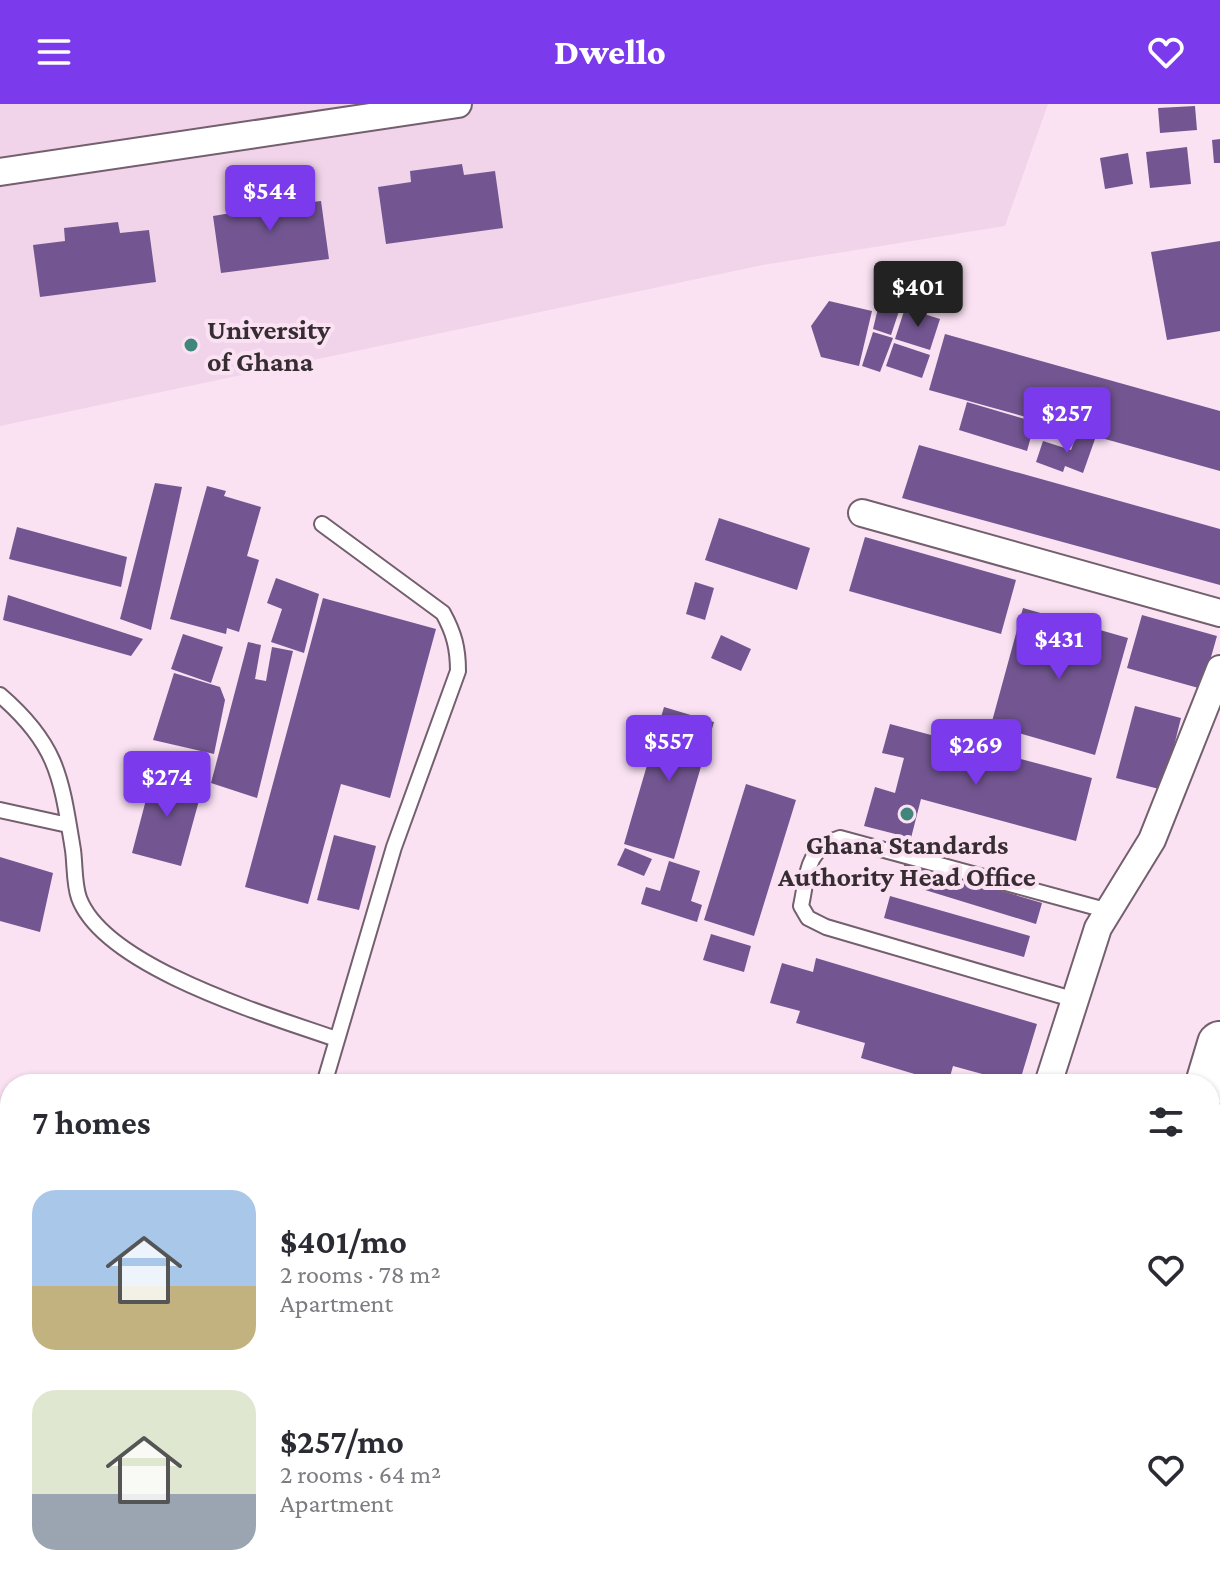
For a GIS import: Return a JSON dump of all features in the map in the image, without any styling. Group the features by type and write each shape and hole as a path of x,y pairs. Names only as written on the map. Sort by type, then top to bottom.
{"highway":[{"path":"1211,1074 1220,1044"}],"street":[{"path":"0,172 458,104"},
{"path":"862,513 1220,613"},
{"path":"1051,1074 1072,999 1098,928 1152,840 1220,669"}],"lane":[{"path":"322,524 443,613 455,634 458,652 458,671 394,847 327,1074"},
{"path":"0,695 49,748 57,769 79,898 91,918 118,942 167,976 336,1039"},
{"path":"0,810 68,825"},
{"path":"1072,999 826,927 808,918 801,906 812,856 822,843 840,838 1109,911"}],"shaded area":[{"name":"University of Ghana","path":"0,104 1048,104 1005,226 763,265 0,426"}],"building":[{"path":"1195,106 1197,130 1160,133 1158,108"},
{"path":"1220,139 1220,163 1214,163 1212,140"},
{"path":"1187,147 1191,184 1150,188 1146,152"},
{"path":"1128,153 1133,184 1105,189 1100,158"},
{"path":"462,164 464,175 495,171 503,228 386,244 378,187 411,182 410,171"},
{"path":"292,191 294,204 321,201 329,259 221,273 213,216 237,212 236,199"},
{"path":"118,222 120,233 149,230 156,282 40,297 33,245 65,241 64,228"},
{"path":"1220,241 1220,331 1167,340 1151,252"},
{"path":"829,301 872,311 859,366 821,357 811,326"},
{"path":"879,304 900,308 891,335 873,329"},
{"path":"905,308 940,319 930,350 895,339"},
{"path":"873,332 893,338 880,372 862,366"},
{"path":"945,334 1220,411 1220,471 929,390"},
{"path":"894,343 930,355 922,378 886,366"},
{"path":"967,402 1035,422 1027,451 959,430"},
{"path":"1049,425 1065,430 1062,440 1046,435"},
{"path":"1077,433 1095,439 1083,473 1065,466 1063,472 1036,462 1043,441 1071,450"},
{"path":"919,445 1220,529 1220,585 902,498"},
{"path":"155,483 182,487 151,630 120,619"},
{"path":"207,486 226,491 224,496 261,507 247,556 259,560 239,632 227,628 226,634 170,619"},
{"path":"719,518 810,548 797,590 705,560"},
{"path":"17,527 127,557 121,587 9,559"},
{"path":"865,537 1016,580 1001,634 849,591"},
{"path":"276,578 319,594 304,653 271,642 282,609 267,603"},
{"path":"695,582 714,588 705,620 686,614"},
{"path":"8,595 143,639 131,656 3,620"},
{"path":"323,598 436,629 390,798 341,784 308,904 245,887"},
{"path":"1023,608 1128,638 1095,755 991,725"},
{"path":"1142,615 1217,636 1202,689 1127,668"},
{"path":"183,634 223,647 211,683 171,669"},
{"path":"721,635 751,649 741,671 711,658"},
{"path":"248,642 261,645 255,679 266,681 272,647 293,651 257,798 211,783"},
{"path":"174,673 220,687 225,700 214,754 153,740"},
{"path":"1135,706 1181,718 1163,790 1116,778"},
{"path":"664,707 714,722 674,859 624,844"},
{"path":"890,724 1092,778 1076,841 921,799 911,838 864,826 875,787 895,793 904,758 882,753"},
{"path":"153,773 203,786 181,866 132,853"},
{"path":"746,784 796,800 754,936 704,920"},
{"path":"334,835 376,846 359,910 317,900"},
{"path":"625,848 652,859 644,876 617,865"},
{"path":"0,857 53,873 40,932 0,921"},
{"path":"669,861 700,871 691,901 702,905 697,922 641,904 646,887 660,891"},
{"path":"905,862 1042,903 1036,924 899,882"},
{"path":"890,896 1030,936 1024,957 884,918"},
{"path":"711,934 751,946 744,972 703,960"},
{"path":"816,958 1037,1024 1022,1074 982,1074 953,1066 951,1074 915,1074 861,1058 865,1043 796,1023 800,1011 770,1003 782,963 813,972"}],"place":[{"name":"University of Ghana","path":"191,345"},
{"name":"Ghana Standards Authority Head Office","path":"907,814"}]}
